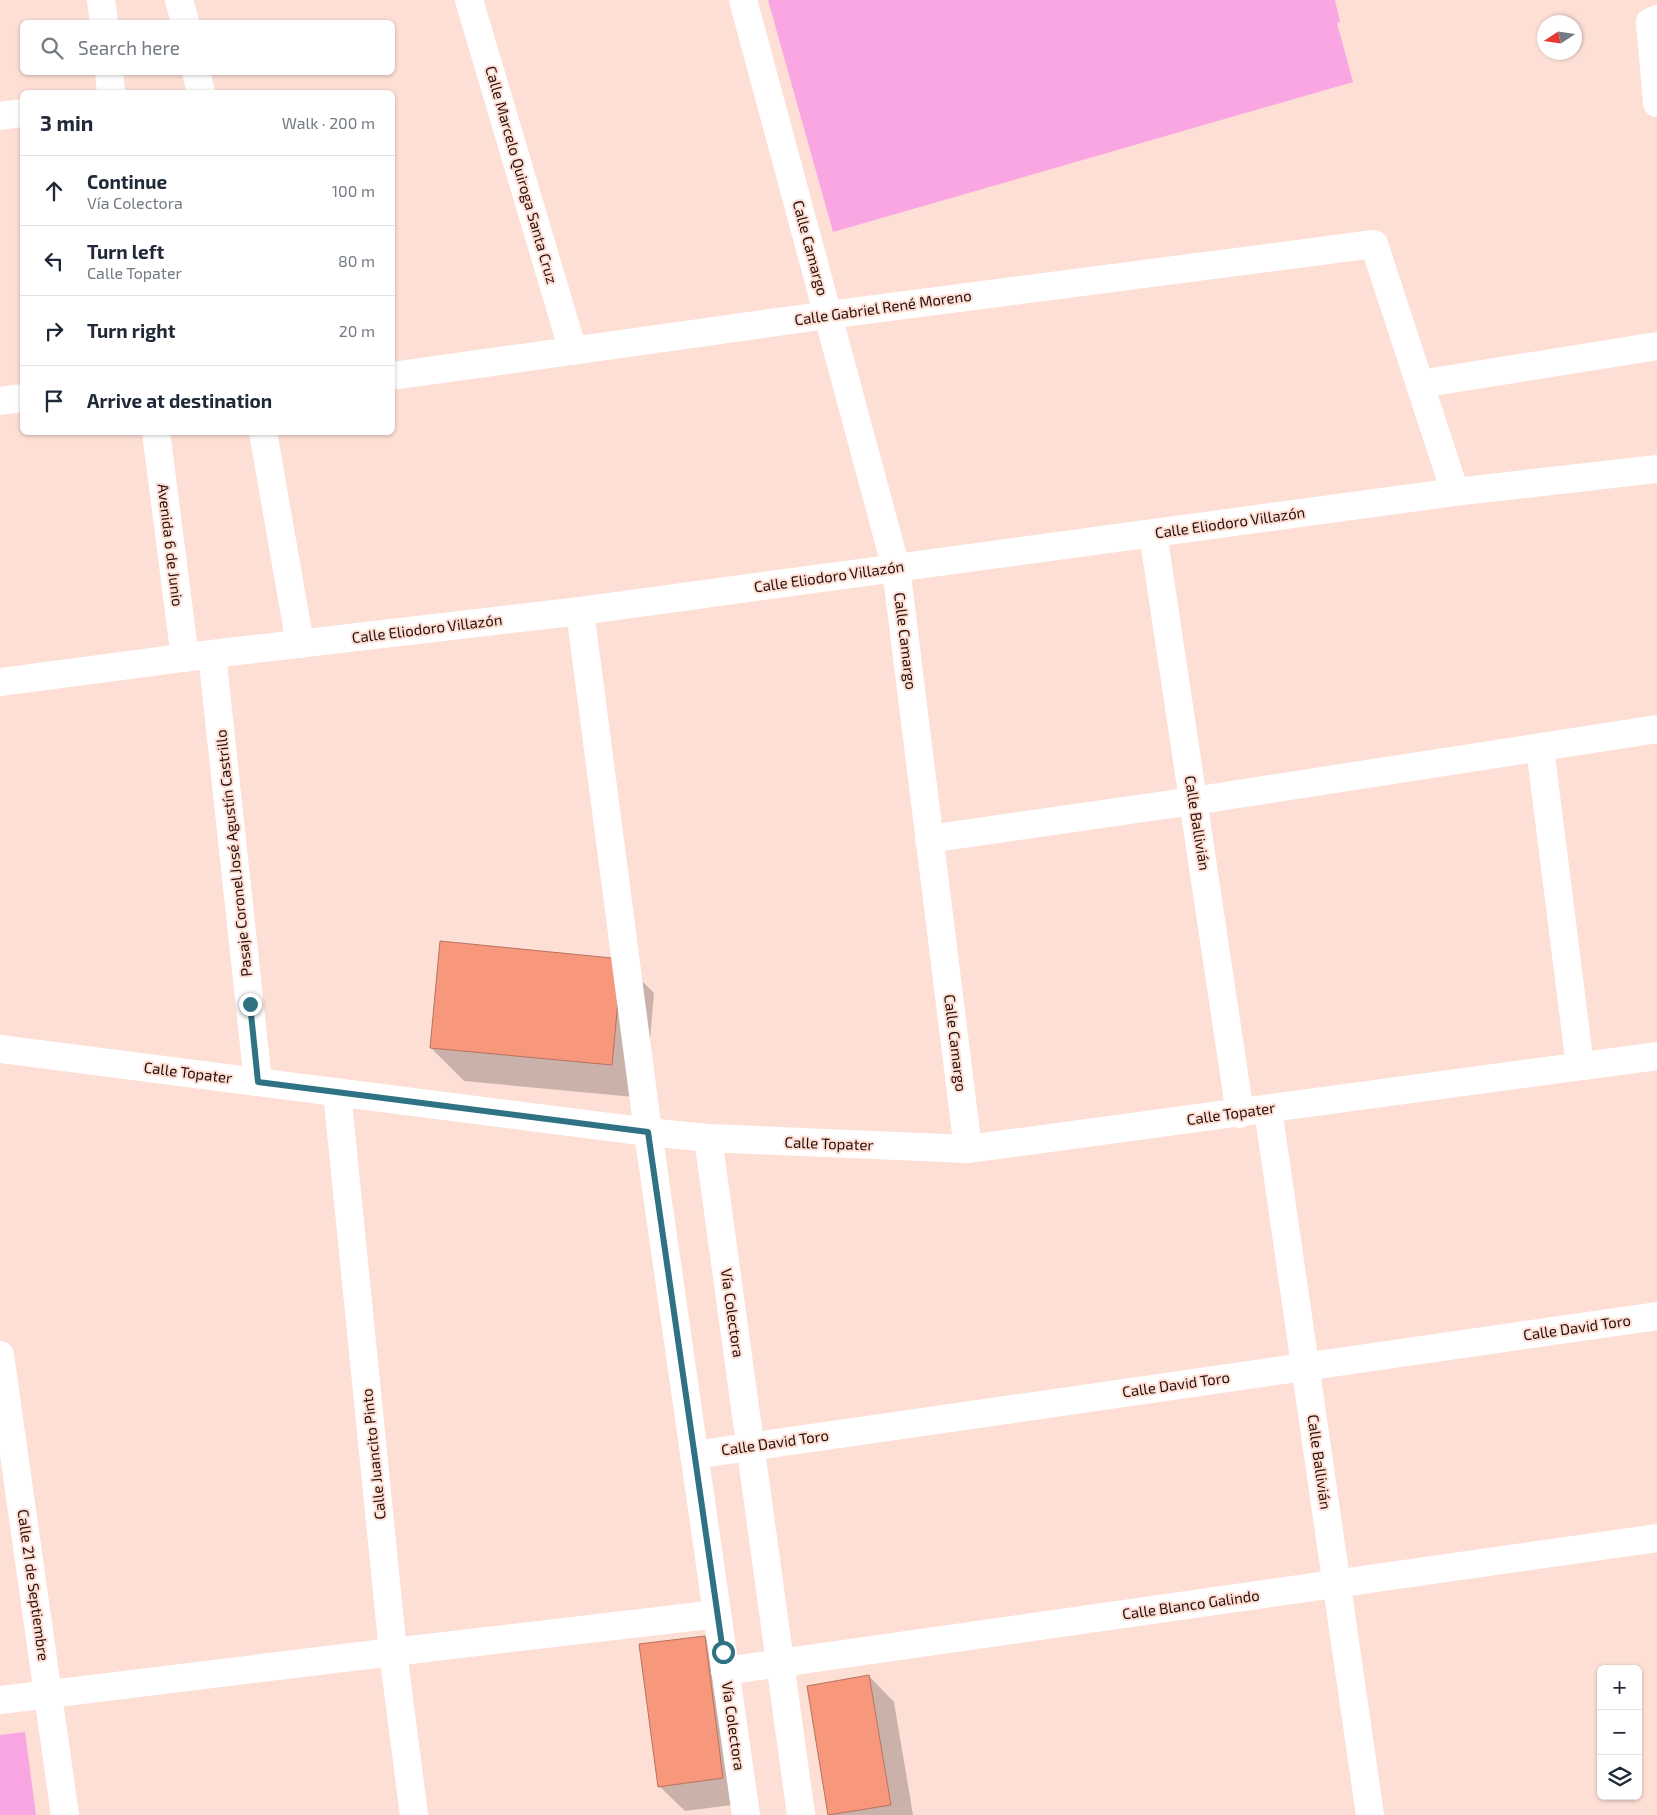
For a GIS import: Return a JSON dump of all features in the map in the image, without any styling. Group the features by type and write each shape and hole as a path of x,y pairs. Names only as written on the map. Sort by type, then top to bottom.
{"street":[{"path":"101,0 104,20"},
{"path":"180,0 185,20"},
{"name":"Calle Marcelo Quiroga Santa Cruz","path":"469,0 573,351"},
{"name":"Calle Camargo","path":"743,0 896,568 968,1150"},
{"path":"1657,19 1650,22 1657,102"},
{"path":"109,75 111,90"},
{"path":"197,75 200,90"},
{"path":"0,116 20,113"},
{"name":"Calle Gabriel René Moreno","path":"395,376 828,315 1374,244 1420,384"},
{"path":"1455,492 1420,384 1657,346"},
{"path":"0,401 20,398"},
{"name":"Avenida 6 de Junio","path":"156,435 185,658"},
{"path":"264,435 300,644"},
{"name":"Calle Eliodoro Villazón","path":"0,682 212,654 580,611 1455,492 1657,469"},
{"name":"Calle Ballivián","path":"1153,533 1240,1114"},
{"name":"Vía Colectora","path":"580,611 648,1132 746,1815"},
{"name":"Pasaje Coronel José Agustín Castrillo","path":"212,654 258,1082"},
{"path":"929,839 1193,801 1657,729"},
{"path":"1540,748 1580,1066"},
{"name":"Calle Topater","path":"0,1049 648,1132 708,1138 968,1150 1657,1056"},
{"name":"Calle Juancito Pinto","path":"337,1092 394,1652 414,1815"},
{"name":"Calle Ballivián","path":"1268,1109 1370,1815"},
{"name":"Vía Colectora","path":"708,1138 801,1815"},
{"name":"Calle David Toro","path":"694,1455 1657,1316"},
{"name":"Calle 21 de Septiembre","path":"0,1356 65,1815"},
{"name":"Calle Blanco Galindo","path":"725,1671 1657,1538"},
{"path":"0,1700 717,1614"}],"shaded area":[{"path":"768,0 1335,0 1340,22 1337,23 1353,82 833,232"},
{"path":"25,1732 36,1815 0,1815 0,1735"}],"building":[{"path":"440,941 622,959 612,1065 430,1048"},
{"path":"705,1636 723,1778 658,1787 639,1644"},
{"path":"869,1675 891,1805 828,1815 807,1686"}],"route":[{"path":"250,1004 258,1082 648,1132 723,1652"}]}
